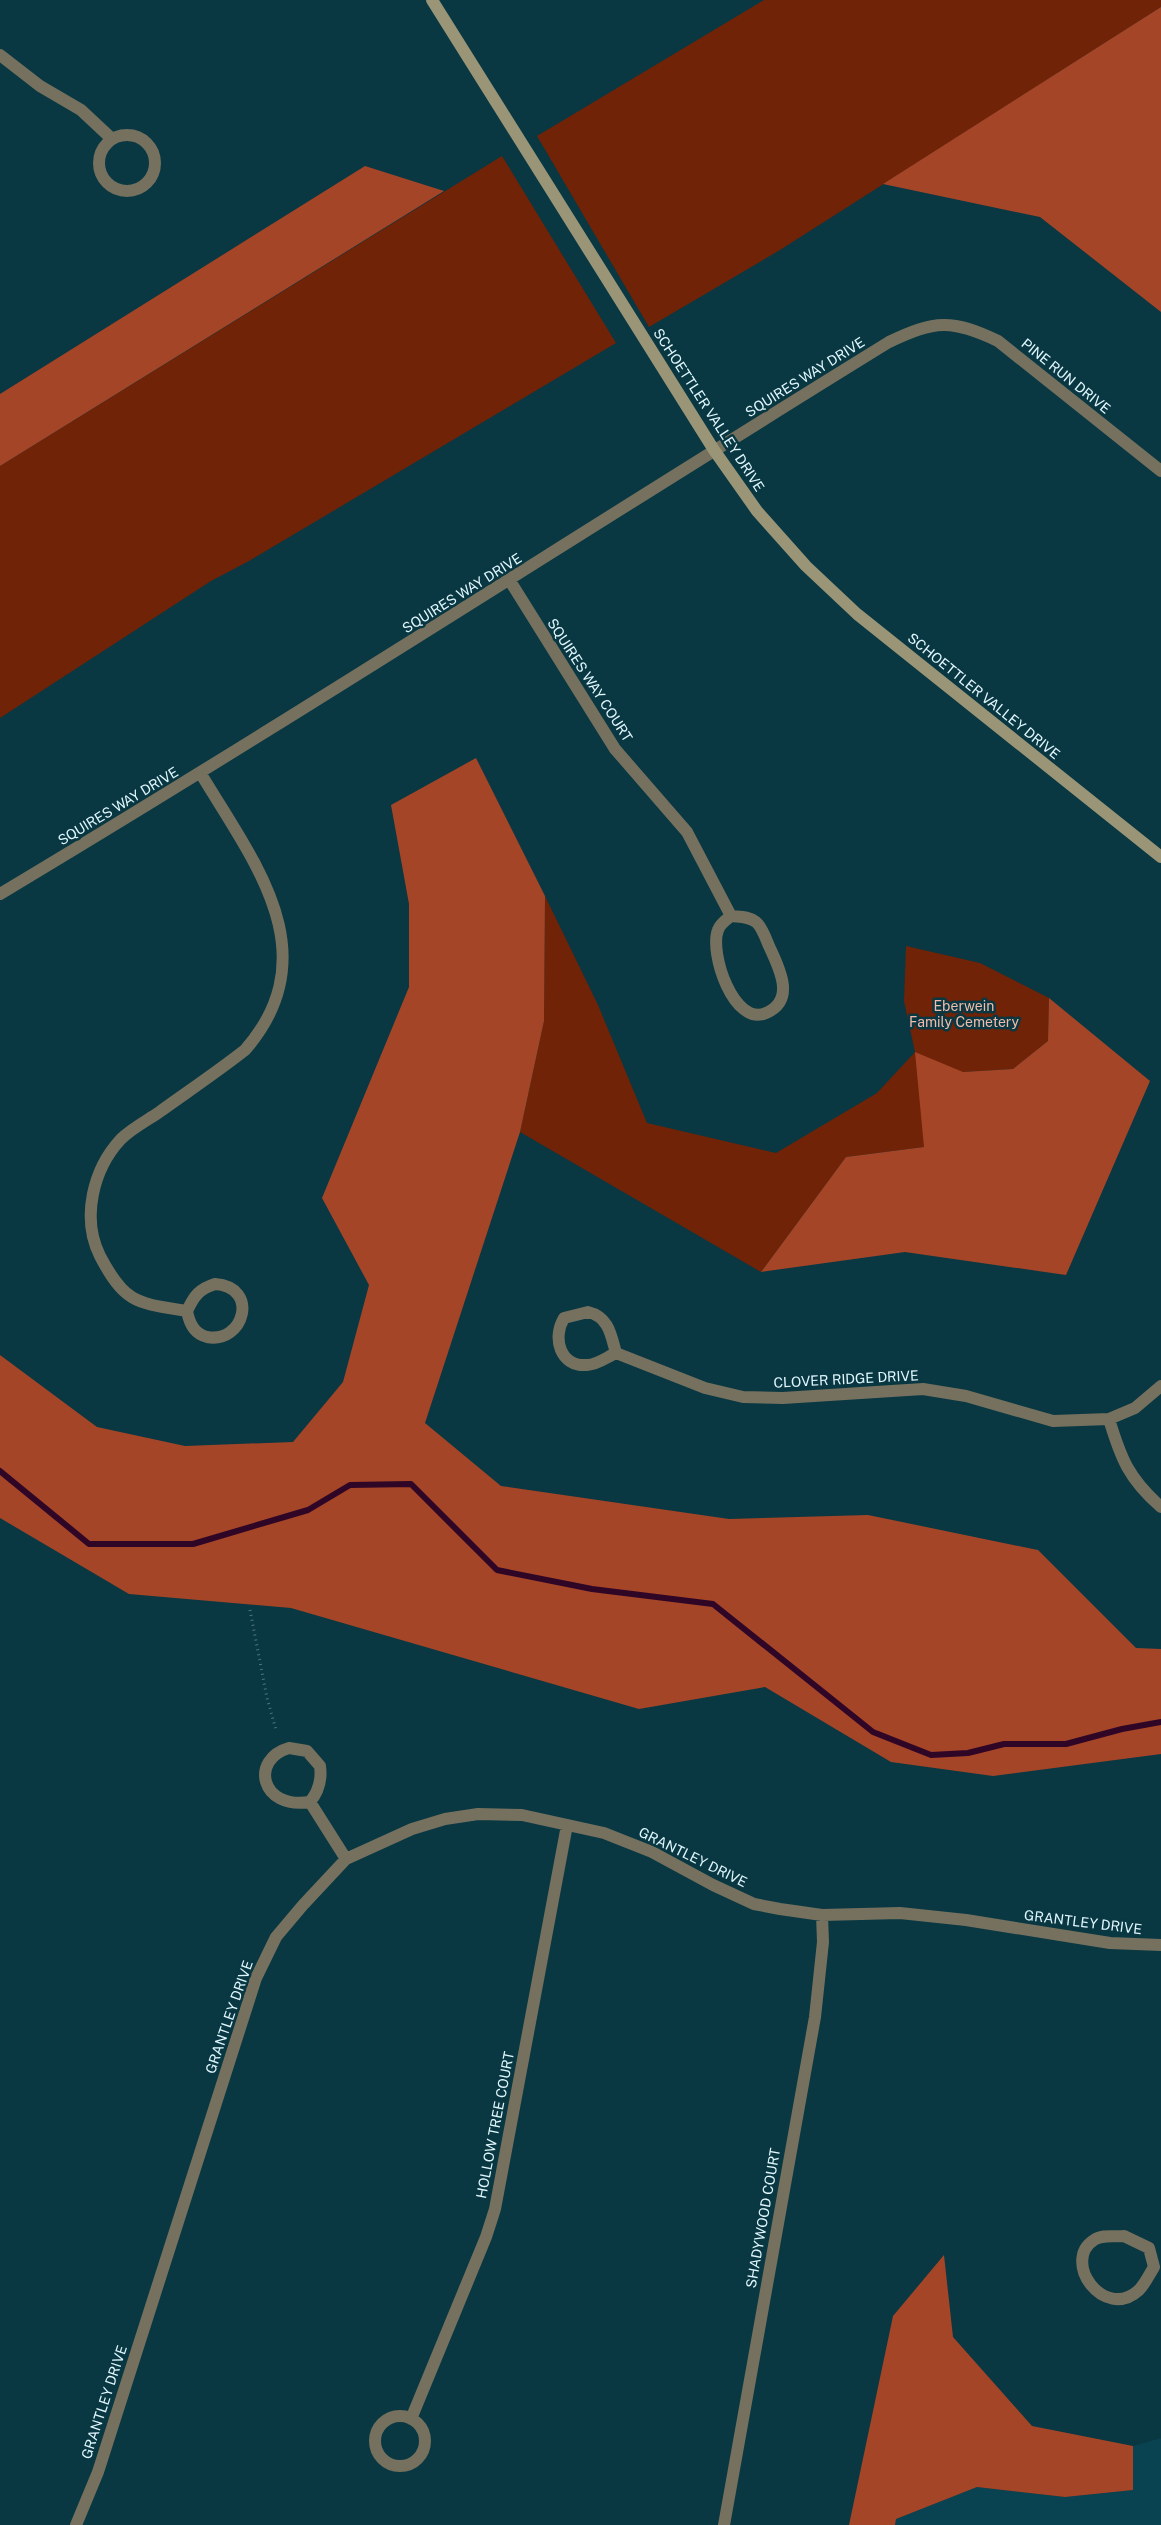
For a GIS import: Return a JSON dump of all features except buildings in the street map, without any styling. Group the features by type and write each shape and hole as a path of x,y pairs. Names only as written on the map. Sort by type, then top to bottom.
{"street":[{"name":"SCHOETTLER VALLEY DRIVE","path":"432,0 714,450 757,511 806,566 858,614 1161,857"},
{"path":"0,55 40,86 81,110 112,139"},
{"path":"121,136 131,136 147,144 155,161 150,179 143,185 126,191 109,185 103,178 99,161 101,152 112,139 121,136"},
{"name":"SQUIRES WAY DRIVE","path":"0,894 201,774 510,581 714,450 889,342 914,330 943,324"},
{"name":"PINE RUN DRIVE","path":"943,324 973,329 998,341 1161,471"},
{"name":"SQUIRES WAY COURT","path":"510,581 615,749 687,832 731,916"},
{"path":"187,1310 147,1305 125,1295 111,1276 99,1253 92,1226 91,1204 95,1181 105,1161 122,1139 245,1050 260,1033 279,989 284,970 284,946 278,919 267,888 201,774"},
{"path":"731,916 746,917 757,923 782,973 784,982 783,996 766,1013 756,1015 746,1012 738,1005 719,965 716,952 718,927 731,916"},
{"path":"215,1284 233,1288 241,1297 243,1307 241,1317 231,1332 212,1338 202,1336 194,1330 187,1310 197,1292 202,1288 215,1284"},
{"path":"594,1314 607,1324 612,1333 616,1353 597,1363 578,1364 570,1360 558,1345 559,1326 564,1318 571,1315 594,1314"},
{"name":"CLOVER RIDGE DRIVE","path":"616,1353 705,1388 743,1397 783,1398 923,1389 966,1396 1053,1421 1108,1419 1134,1408 1161,1386"},
{"path":"1108,1419 1120,1457 1141,1490 1161,1507"},
{"path":"289,1748 298,1748 315,1757 322,1775 316,1794 310,1802 286,1802 270,1792 266,1776 273,1755 289,1748"},
{"path":"310,1802 346,1859"},
{"name":"GRANTLEY DRIVE","path":"76,2525 98,2472 256,1978 276,1937 346,1859 412,1829 445,1819 478,1814 522,1815 604,1833 652,1852 713,1886 754,1904 822,1916 900,1913 966,1920 1110,1943 1161,1945"},
{"name":"HOLLOW TREE COURT","path":"412,2419 486,2237 495,2209 566,1825"},
{"name":"SHADYWOOD COURT","path":"724,2525 814,2017 823,1942 822,1916"},
{"path":"1124,2236 1149,2248 1157,2267 1138,2291 1126,2297 1114,2298 1106,2297 1089,2285 1084,2275 1083,2261 1093,2240 1102,2237 1124,2236"},
{"path":"394,2417 412,2419 420,2426 424,2434 424,2451 416,2461 409,2465 400,2467 387,2463 376,2449 377,2432 386,2420 394,2417"}],"path":[{"path":"250,1610 267,1698 276,1730"}],"shaded area":[{"path":"1161,7 1161,312 1040,217 883,184"},
{"path":"365,166 444,191 0,466 0,394"},
{"path":"476,758 545,896 544,1021 520,1132 425,1423 501,1486 729,1519 868,1515 1038,1550 1136,1648 1161,1649 1161,1754 993,1776 891,1762 765,1687 639,1709 291,1608 129,1594 0,1518 0,1355 97,1427 185,1446 293,1442 343,1382 369,1285 322,1198 409,987 409,904 391,805"},
{"path":"1049,998 1150,1081 1066,1275 905,1252 761,1272 846,1157 924,1147 915,1052 963,1072 1013,1069 1048,1041"},
{"path":"944,2255 953,2337 1032,2426 1133,2446 1133,2490 1065,2497 977,2487 896,2519 895,2525 849,2525 893,2316"},
{"path":"1161,2438 1161,2525 895,2525 896,2519 977,2487 1065,2497 1133,2490 1133,2446"}],"green space":[{"path":"764,0 1161,0 1161,7 780,250 649,327 537,136"},
{"path":"502,156 616,343 249,561 211,581 0,718 0,466"},
{"name":"Eberwein Family Cemetery","path":"545,896 598,1005 647,1123 776,1153 877,1093 915,1052 904,1001 906,946 980,963 1049,998 1048,1041 1013,1069 963,1072 924,1147 846,1157 761,1272 520,1132 544,1021"}],"waterway":[{"path":"0,1471 89,1544 193,1544 308,1510 350,1485 411,1484 497,1570 592,1589 713,1604 873,1732 931,1755 968,1753 1004,1744 1066,1744 1122,1729 1161,1722"}]}
